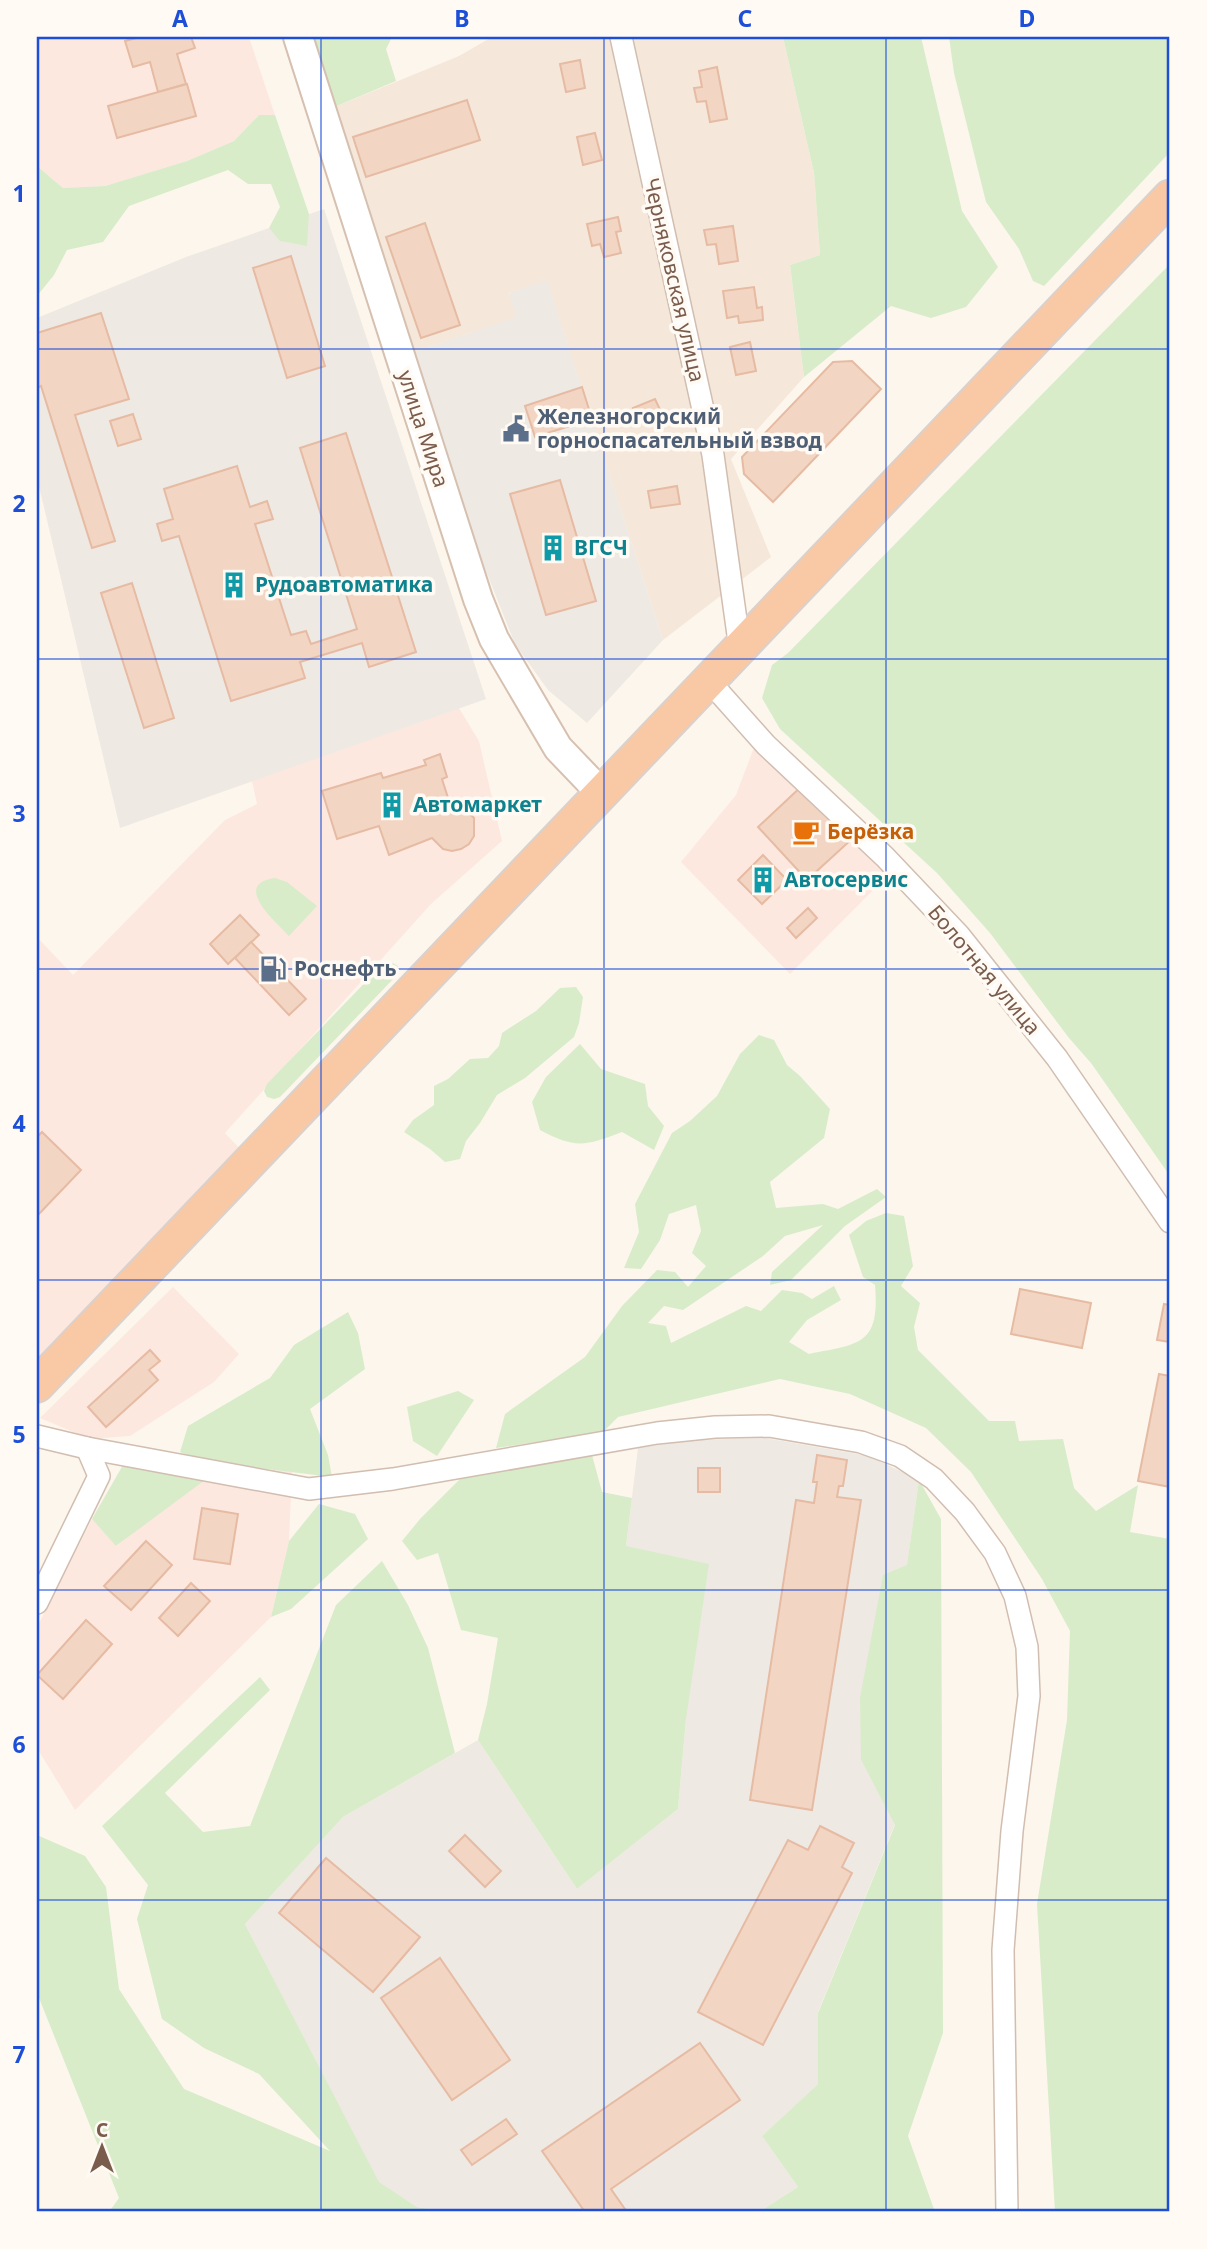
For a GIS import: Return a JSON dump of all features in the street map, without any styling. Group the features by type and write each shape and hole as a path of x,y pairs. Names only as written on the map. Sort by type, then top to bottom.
{"highway":[{"path":"37,1385 1170,197"}],"main road":[{"name":"улица Мира","path":"298,37 478,599 494,639 558,748 602,794"}],"street":[{"name":"Черняковская улица","path":"621,37 713,455 740,649"},
{"name":"Болотная улица","path":"709,681 766,745 885,857 959,935 1057,1058 1170,1222"},
{"path":"37,1436 87,1448 309,1489 393,1479 657,1433 715,1427 769,1426 861,1442 900,1456 934,1479 965,1512 995,1553 1015,1596 1027,1647 1029,1696 1012,1832 1003,1950 1007,2212"},
{"path":"37,1603 99,1476 87,1448"}],"shaded area":[{"path":"37,37 249,37 275,115 259,115 234,141 187,161 105,186 63,188 37,166"},
{"path":"492,37 783,37 814,173 820,255 790,265 804,377 731,459 771,557 663,640 547,281 509,293 517,317 412,353 332,108 459,56"},
{"path":"324,209 486,699 120,828 37,478 37,318 186,257"},
{"name":"Железногорский горноспасательный взвод","path":"547,280 663,640 587,723 548,690 515,644 460,506 412,353 516,317 509,293"},
{"path":"459,708 479,741 502,841 431,904 225,1133 242,1151 37,1360 37,937 73,975 225,820 257,804 252,781"},
{"path":"762,737 888,875 790,974 681,862 736,795 756,742"},
{"path":"173,1287 239,1354 214,1382 130,1436 90,1439 40,1418"},
{"path":"765,1438 869,1456 919,1480 907,1566 861,1760 895,1824 818,2012 818,2084 762,2136 798,2187 759,2212 449,2212 417,2207 379,2183 245,1924 343,1817 478,1740 577,1889 678,1809 686,1719 626,1546 638,1448 690,1440"},
{"path":"219,1464 292,1472 289,1541 271,1617 75,1810 37,1748 37,1627 92,1519 117,1546"}],"green space":[{"path":"311,37 392,37 386,49 396,81 332,108"},
{"path":"783,37 921,37 962,211 998,267 966,307 931,318 891,306 804,377 790,265 820,255 814,173"},
{"path":"949,37 1170,37 1170,152 1044,286 1033,281 1019,249 986,202 954,73"},
{"path":"259,115 275,115 309,214 307,246 280,241 269,228 280,207 271,184 248,184 228,170 129,206 103,242 67,250 54,275 37,296 37,166 63,188 105,186 187,161 234,141"},
{"path":"1170,264 1170,1176 1091,1063 990,933 937,873 780,729 762,698 772,665 788,653"},
{"path":"275,878 287,882 317,906 289,936 267,913 257,895 257,888 262,882"},
{"path":"389,961 398,966 396,976 280,1097 267,1097 264,1091 267,1084 383,964"},
{"path":"576,987 583,997 574,1037 525,1078 497,1095 466,1141 460,1159 445,1162 404,1132 413,1120 434,1105 434,1086 448,1079 470,1059 488,1058 499,1046 502,1033 536,1011 560,988"},
{"path":"759,1035 774,1040 787,1065 830,1109 824,1138 770,1182 776,1208 823,1204 838,1209 877,1189 886,1197 845,1226 791,1280 770,1285 772,1272 823,1225 785,1236 763,1256 683,1310 664,1306 648,1323 666,1326 671,1343 746,1306 761,1311 782,1290 802,1293 812,1299 834,1286 841,1300 807,1320 789,1342 809,1354 854,1344 870,1331 876,1305 875,1285 863,1277 849,1235 866,1221 886,1213 904,1216 913,1266 901,1286 920,1303 914,1327 918,1350 989,1421 1015,1421 1019,1441 1063,1439 1074,1488 1096,1511 1138,1485 1130,1532 1170,1539 1170,2212 1055,2212 1037,1904 1067,1720 1070,1631 1042,1579 971,1472 926,1428 850,1394 780,1379 618,1417 603,1432 496,1448 505,1414 585,1357 622,1306 657,1270 675,1272 688,1287 706,1266 692,1253 701,1231 696,1205 669,1214 660,1240 641,1269 624,1268 639,1232 635,1204 672,1133 690,1121 717,1096 740,1054"},
{"path":"580,1044 601,1069 645,1084 648,1106 664,1126 654,1150 622,1132 589,1143 572,1143 540,1130 532,1102 546,1077"},
{"path":"348,1312 358,1333 365,1369 310,1409 328,1455 332,1477 200,1461 180,1452 188,1426 270,1378 294,1345"},
{"path":"458,1391 474,1400 437,1456 413,1441 407,1407"},
{"path":"592,1455 602,1492 632,1498 626,1546 709,1564 686,1719 678,1809 577,1889 478,1740 498,1638 461,1630 438,1553 417,1560 402,1541 460,1479"},
{"path":"123,1465 205,1480 116,1546 92,1519"},
{"path":"919,1480 941,1519 943,2033 908,2136 935,2212 759,2212 798,2187 762,2136 818,2084 818,2013 895,1825 861,1760 860,1698 883,1575 907,1565"},
{"path":"319,1504 355,1514 368,1539 291,1609 271,1617 289,1541"},
{"path":"382,1561 408,1605 428,1648 455,1753 343,1817 245,1924 379,2182 417,2207 449,2212 109,2212 119,2198 37,1993 37,1835 85,1856 106,1887 119,1989 184,2089 330,2151 259,2074 204,2048 162,2019 137,1919 148,1885 102,1826 260,1677 270,1690 165,1793 203,1832 250,1826 336,1605"}],"building":[{"path":"140,37 191,37 195,48 177,54 186,84 158,92 150,62 133,67 125,41"},
{"path":"580,60 585,88 566,92 560,64"},
{"path":"717,67 727,119 710,122 706,101 697,102 694,88 702,87 699,71"},
{"path":"187,84 196,116 117,138 108,106"},
{"path":"467,100 480,140 366,177 353,137"},
{"path":"595,133 602,160 583,165 577,137"},
{"path":"618,217 621,231 616,232 621,253 604,257 600,244 592,246 587,224"},
{"path":"425,223 460,325 421,338 386,237"},
{"path":"733,226 738,261 719,264 716,244 707,245 704,230"},
{"path":"291,256 325,366 287,378 253,268"},
{"path":"754,287 757,308 762,307 763,320 739,323 738,316 727,318 723,291"},
{"path":"101,313 129,399 75,415 115,541 92,548 41,386 37,388 37,333"},
{"path":"750,342 756,371 736,375 730,347"},
{"path":"852,361 881,389 773,502 744,474 742,457 833,362"},
{"path":"582,387 592,419 535,437 525,406"},
{"path":"655,399 662,414 640,423 633,408"},
{"path":"133,414 141,439 118,446 110,421"},
{"name":"Рудоавтоматика","path":"346,433 416,652 369,667 362,643 300,662 305,678 231,701 179,536 162,541 157,524 173,519 164,489 237,466 250,507 267,501 273,519 255,524 291,635 306,631 311,644 357,629 300,448"},
{"name":"ВГСЧ","path":"560,480 596,601 546,615 510,494"},
{"path":"677,486 680,504 651,508 648,491"},
{"path":"132,583 174,718 144,728 101,593"},
{"name":"Автомаркет","path":"440,754 447,777 442,779 450,804 461,805 474,818 474,836 469,844 452,851 443,849 432,838 389,855 379,826 337,839 322,791 381,773 383,778 426,765 424,760"},
{"name":"Берёзка","path":"804,784 853,838 807,880 758,827"},
{"name":"Автосервис","path":"763,855 787,880 762,904 738,880"},
{"path":"808,908 817,918 796,938 787,928"},
{"path":"240,915 259,935 228,964 210,944"},
{"path":"251,942 306,999 289,1015 235,958"},
{"path":"42,1132 81,1170 37,1216 37,1137"},
{"path":"1020,1289 1091,1303 1082,1348 1011,1334"},
{"path":"1164,1304 1170,1305 1170,1342 1157,1340"},
{"path":"150,1350 160,1361 149,1370 158,1380 106,1427 88,1407"},
{"path":"1159,1374 1170,1376 1170,1487 1138,1481"},
{"path":"817,1455 847,1460 843,1486 839,1486 837,1497 861,1500 812,1810 750,1800 796,1500 814,1503 817,1482 813,1482"},
{"path":"698,1468 720,1468 720,1492 698,1492"},
{"path":"202,1508 238,1514 230,1564 194,1559"},
{"path":"146,1541 172,1565 131,1610 104,1586"},
{"path":"191,1583 210,1601 178,1636 159,1618"},
{"path":"86,1620 112,1644 63,1699 37,1675"},
{"path":"820,1826 854,1843 842,1867 852,1873 763,2045 698,2012 788,1840 808,1850"},
{"path":"465,1835 501,1871 485,1887 449,1851"},
{"path":"326,1858 420,1937 373,1992 279,1913"},
{"path":"440,1958 510,2060 452,2100 381,1998"},
{"path":"700,2043 740,2100 611,2189 627,2212 585,2212 542,2151"},
{"path":"506,2119 517,2134 472,2165 461,2150"}],"place":[{"name":"Железногорский горноспасательный взвод","path":"516,429"},
{"name":"ВГСЧ","path":"553,548"},
{"name":"Рудоавтоматика","path":"234,585"},
{"name":"Автомаркет","path":"392,805"},
{"name":"Берёзка","path":"806,832"},
{"name":"Автосервис","path":"763,880"},
{"name":"Роснефть","path":"273,969"}]}
